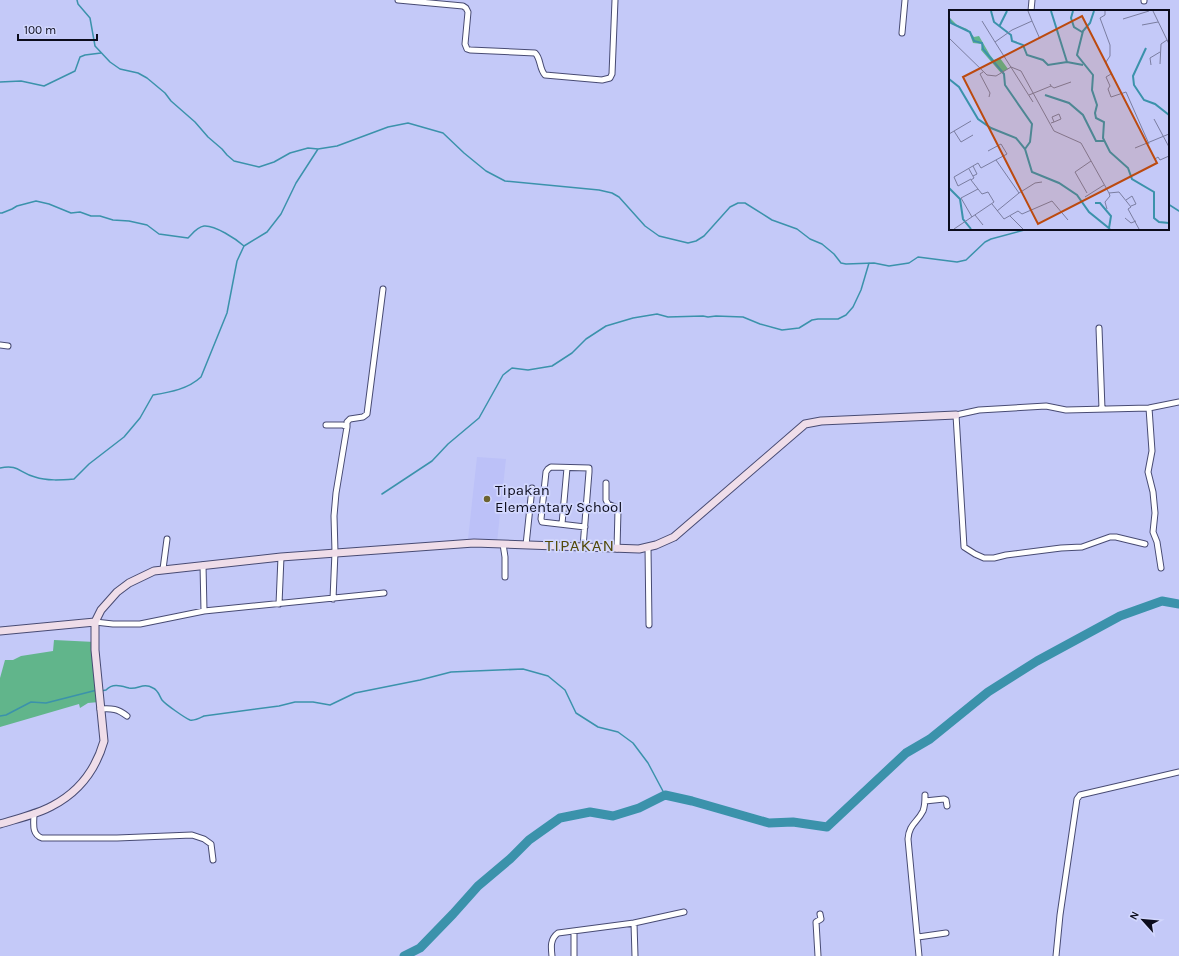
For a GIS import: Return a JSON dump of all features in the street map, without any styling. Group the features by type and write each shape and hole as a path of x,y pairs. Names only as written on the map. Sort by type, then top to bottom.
{"street":[{"path":"398,0 463,6 466,8 468,12 465,44 467,49 535,53 537,54 542,72 545,75 602,80 610,78 612,74 615,0"},
{"path":"902,33 905,0"},
{"path":"1031,10 1032,0"},
{"path":"333,598 335,552 334,516 347,422 350,419 363,417 367,414 383,289"},
{"path":"1099,328 1102,409"},
{"path":"0,345 8,346"},
{"path":"0,824 52,807 69,796 83,782 92,770 100,755 104,741 97,681 95,622 101,610 117,592 129,583 154,571 335,552 474,543 639,549 674,537 805,424 821,420 956,415 980,410 1046,406 1066,410 1149,408 1179,402"},
{"path":"1149,408 1152,450 1148,472 1155,513 1154,532 1161,568"},
{"path":"956,415 964,547 970,552 984,558 994,558 1061,548 1082,547 1110,537 1145,544"},
{"path":"326,425 344,425 347,428"},
{"path":"583,547 585,527 589,468 551,467 546,472 541,519 542,522 585,527"},
{"path":"562,524 567,468"},
{"path":"606,483 606,500 608,504 618,510 616,549"},
{"path":"526,544 532,488"},
{"path":"163,569 167,539"},
{"path":"503,544 505,557 505,577"},
{"path":"648,547 649,625"},
{"path":"279,604 281,557"},
{"path":"204,565 204,611"},
{"path":"0,631 95,622 140,624 204,611 384,593"},
{"path":"100,709 115,708 127,716"},
{"path":"1056,956 1060,915 1077,799 1080,795 1179,772"},
{"path":"919,956 908,839 909,832 922,812 925,798 944,799 946,800 947,806"},
{"path":"34,813 33,830 35,834 42,838 117,838 192,835 204,839 211,844 213,860"},
{"path":"552,956 551,946 553,937 558,933 634,923 684,912"},
{"path":"818,956 816,922 821,919 820,914"},
{"path":"634,923 635,956"},
{"path":"574,931 574,956"},
{"path":"918,937 946,933"}],"shaded area":[{"name":"Tipakan Elementary School","path":"477,457 506,459 497,542 468,539"}],"green space":[{"path":"54,640 95,642 99,702 88,703 80,708 79,704 0,727 0,678 5,660 13,660 21,656 53,651"}],"waterway":[{"path":"77,0 78,4 90,18 95,46 110,62 120,69 138,73 147,78 165,93 171,101 195,122 208,137 234,161 259,167 274,162 290,153 308,148 318,149 337,146 388,127 408,123 443,133 486,171 505,181 599,190 612,193 619,197 645,226 659,236 688,243 696,241 704,236 730,207 738,203 745,203 772,220 797,229 810,239 822,244 834,254 841,263 846,264 874,263 889,266 909,263 918,257 957,262 966,260 985,242 991,239 1024,230"},
{"path":"0,82 21,81 44,86 75,71 80,57 101,53"},
{"path":"0,468 11,467 44,479 74,479 89,464 124,437 140,418 153,395 185,387 201,377 227,313 237,261 244,246 267,232 281,214 296,183 318,149"},
{"path":"0,213 17,206 36,201 49,204 71,213 80,212 91,216 100,216 113,220 129,221 147,225 159,234 188,238 195,230 204,226 209,226 225,233 244,246"},
{"path":"1169,205 1179,211"},
{"path":"382,494 432,461 448,444 479,418 503,375 512,368 528,370 552,366 572,353 586,339 606,326 633,318 657,314 668,317 743,317 760,324 782,330 799,328 812,320 838,319 846,315 853,307 861,290 869,263"},
{"path":"404,956 420,948 478,886 510,859 529,840 560,818 590,812 613,816 639,808 665,795 692,801 769,823 793,822 827,827 906,753 930,739 988,692 1037,661 1120,616 1162,601 1179,604"},
{"path":"101,691 106,690 111,686 129,688 149,686 156,690 167,705 184,717 192,720 204,716 279,706 295,702 313,702 330,705 355,693 451,672 523,669 548,676 565,690 576,713 598,727 618,732 633,743 648,763 665,795"},
{"path":"0,716 6,715 31,702 46,703 97,690"}],"place":[{"name":"Tipakan Elementary School","path":"487,499"}],"district":[{"name":"TIPAKAN","path":"580,545"}]}
